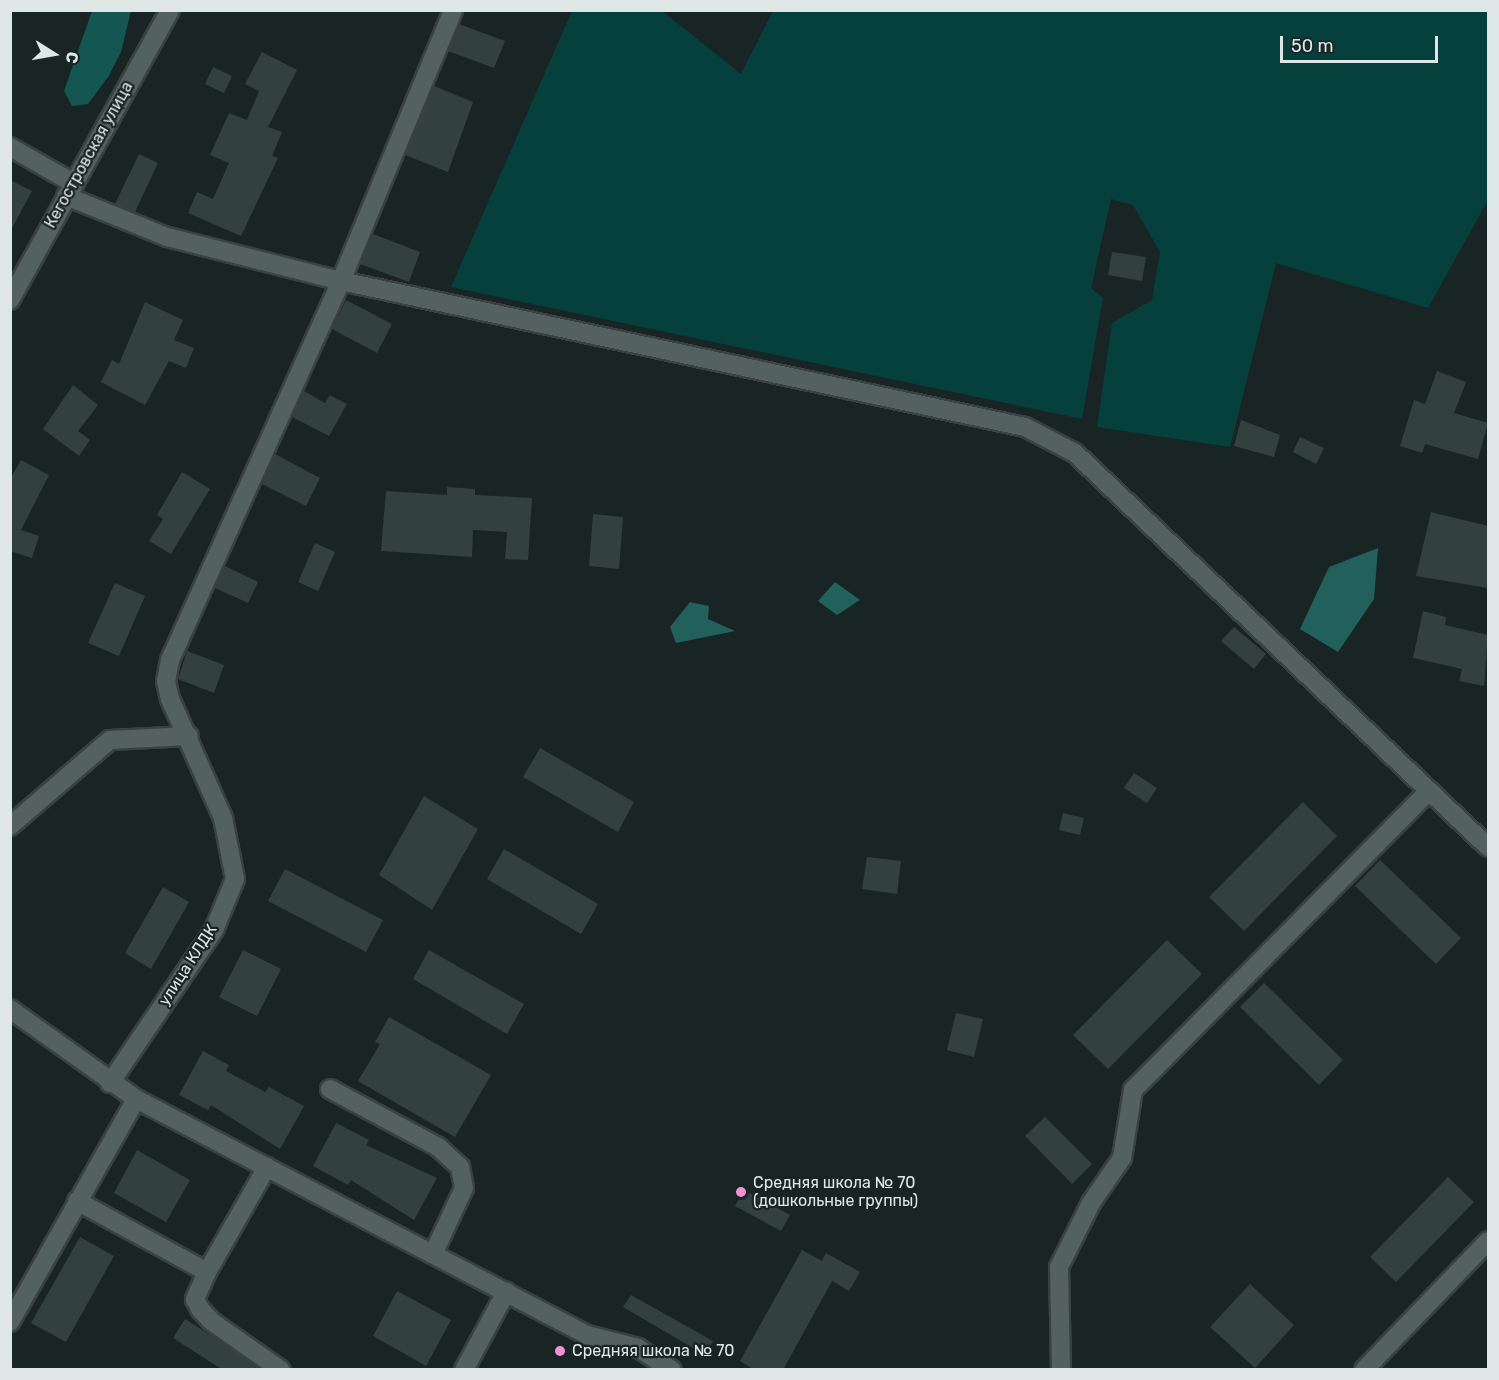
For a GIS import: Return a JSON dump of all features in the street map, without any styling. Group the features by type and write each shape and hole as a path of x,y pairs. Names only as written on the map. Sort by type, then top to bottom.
{"street":[{"name":"Кегостровская улица","path":"10,300 170,10"},
{"name":"улица КЛДК","path":"110,1083 214,930 235,879 222,818 189,736 170,699 166,681 170,660 341,281 453,10"},
{"path":"10,147 69,190 167,237 341,281 1025,427 1075,453 1488,847"},
{"path":"10,826 110,740 189,736"},
{"path":"1061,1370 1059,1267 1091,1203 1122,1158 1133,1090 1429,790"},
{"path":"10,1009 110,1083 136,1099 434,1252 587,1335 638,1348 672,1370"},
{"path":"330,1089 438,1147 460,1167 464,1188 434,1252"},
{"path":"10,1322 136,1099"},
{"path":"267,1167 207,1272 195,1299 200,1309 211,1321 281,1370"},
{"path":"77,1201 207,1272"},
{"path":"1364,1370 1488,1241"},
{"path":"464,1370 506,1292"}],"shaded area":[{"path":"92,11 131,11 121,52 108,77 88,104 72,106 64,91"},
{"path":"572,11 662,11 741,74 773,11 1488,11 1488,200 1428,308 1276,263 1230,447 1097,427 1112,323 1152,300 1160,252 1133,205 1111,199 1091,288 1103,298 1082,419 451,287"},
{"path":"1378,548 1374,599 1338,652 1300,629 1329,567"},
{"path":"835,582 860,600 837,615 818,601"},
{"path":"690,602 709,606 708,619 735,631 676,643 670,627"}],"building":[{"path":"459,24 505,41 494,68 448,51"},
{"path":"262,52 297,70 268,127 282,132 272,156 278,158 241,236 188,213 197,192 213,199 229,163 210,155 229,113 247,120 259,91 245,84"},
{"path":"213,67 232,76 224,93 205,84"},
{"path":"434,86 473,102 448,172 405,155"},
{"path":"139,154 158,163 135,212 115,204"},
{"path":"10,180 32,191 10,232"},
{"path":"373,234 420,252 409,282 360,264"},
{"path":"1112,252 1146,257 1142,281 1108,275"},
{"path":"346,300 392,324 377,353 332,329"},
{"path":"145,302 183,320 174,340 194,348 186,368 169,361 145,405 101,382 112,360 119,364"},
{"path":"1437,371 1466,382 1454,413 1488,423 1478,459 1425,444 1422,453 1400,446 1414,400 1425,404"},
{"path":"73,385 98,405 78,431 90,440 79,456 43,429"},
{"path":"304,391 325,403 330,395 347,404 329,436 292,417"},
{"path":"1241,420 1280,435 1274,457 1234,446"},
{"path":"1300,437 1324,448 1316,464 1293,452"},
{"path":"275,454 320,478 306,506 262,484"},
{"path":"21,460 49,475 21,530 39,536 32,558 10,551 10,479"},
{"path":"182,472 210,489 171,554 149,541 163,519 157,515"},
{"path":"447,487 475,489 475,495 532,498 528,560 505,559 507,532 473,530 472,557 381,551 386,491 447,495"},
{"path":"1431,512 1488,526 1488,588 1416,576"},
{"path":"593,514 623,517 619,569 589,566"},
{"path":"315,543 335,552 318,591 298,582"},
{"path":"225,566 258,582 248,603 215,588"},
{"path":"115,583 145,596 119,656 88,643"},
{"path":"1423,611 1446,617 1445,625 1488,635 1484,686 1459,681 1462,669 1413,658"},
{"path":"1234,627 1266,654 1254,669 1221,641"},
{"path":"187,651 224,665 214,693 178,679"},
{"path":"540,748 634,802 618,832 523,777"},
{"path":"1134,773 1157,788 1147,803 1124,788"},
{"path":"424,796 478,829 432,910 379,875"},
{"path":"1303,802 1337,836 1244,931 1209,897"},
{"path":"1063,813 1084,818 1080,835 1059,830"},
{"path":"504,849 598,904 581,934 487,879"},
{"path":"867,857 901,861 897,894 862,889"},
{"path":"1380,860 1461,938 1436,964 1355,886"},
{"path":"285,869 383,920 366,952 268,901"},
{"path":"163,887 189,902 151,969 125,953"},
{"path":"1167,940 1202,974 1108,1069 1073,1035"},
{"path":"243,950 281,969 257,1016 219,997"},
{"path":"429,950 524,1004 507,1034 413,979"},
{"path":"1264,983 1343,1060 1319,1085 1240,1007"},
{"path":"956,1013 983,1019 974,1057 947,1050"},
{"path":"389,1017 491,1075 455,1137 358,1081 380,1044 375,1042"},
{"path":"203,1051 229,1065 226,1071 265,1092 269,1087 304,1106 280,1149 211,1105 208,1110 179,1095"},
{"path":"1045,1117 1092,1164 1072,1184 1025,1136"},
{"path":"336,1123 369,1140 366,1145 437,1178 414,1220 351,1180 348,1185 313,1166"},
{"path":"137,1150 190,1180 166,1222 114,1193"},
{"path":"1448,1177 1474,1202 1396,1282 1370,1257"},
{"path":"744,1190 790,1215 781,1231 735,1206"},
{"path":"80,1237 114,1256 66,1342 31,1323"},
{"path":"802,1250 822,1261 826,1253 860,1272 849,1291 832,1281 783,1370 755,1370 740,1361"},
{"path":"1250,1284 1294,1325 1255,1368 1210,1327"},
{"path":"397,1291 451,1320 426,1366 373,1336"},
{"path":"631,1295 713,1341 705,1355 623,1307"},
{"path":"185,1319 261,1370 223,1370 173,1338"}],"place":[{"name":"Средняя школа № 70 (дошкольные группы)","path":"741,1192"},
{"name":"Средняя школа № 70","path":"560,1351"}]}
